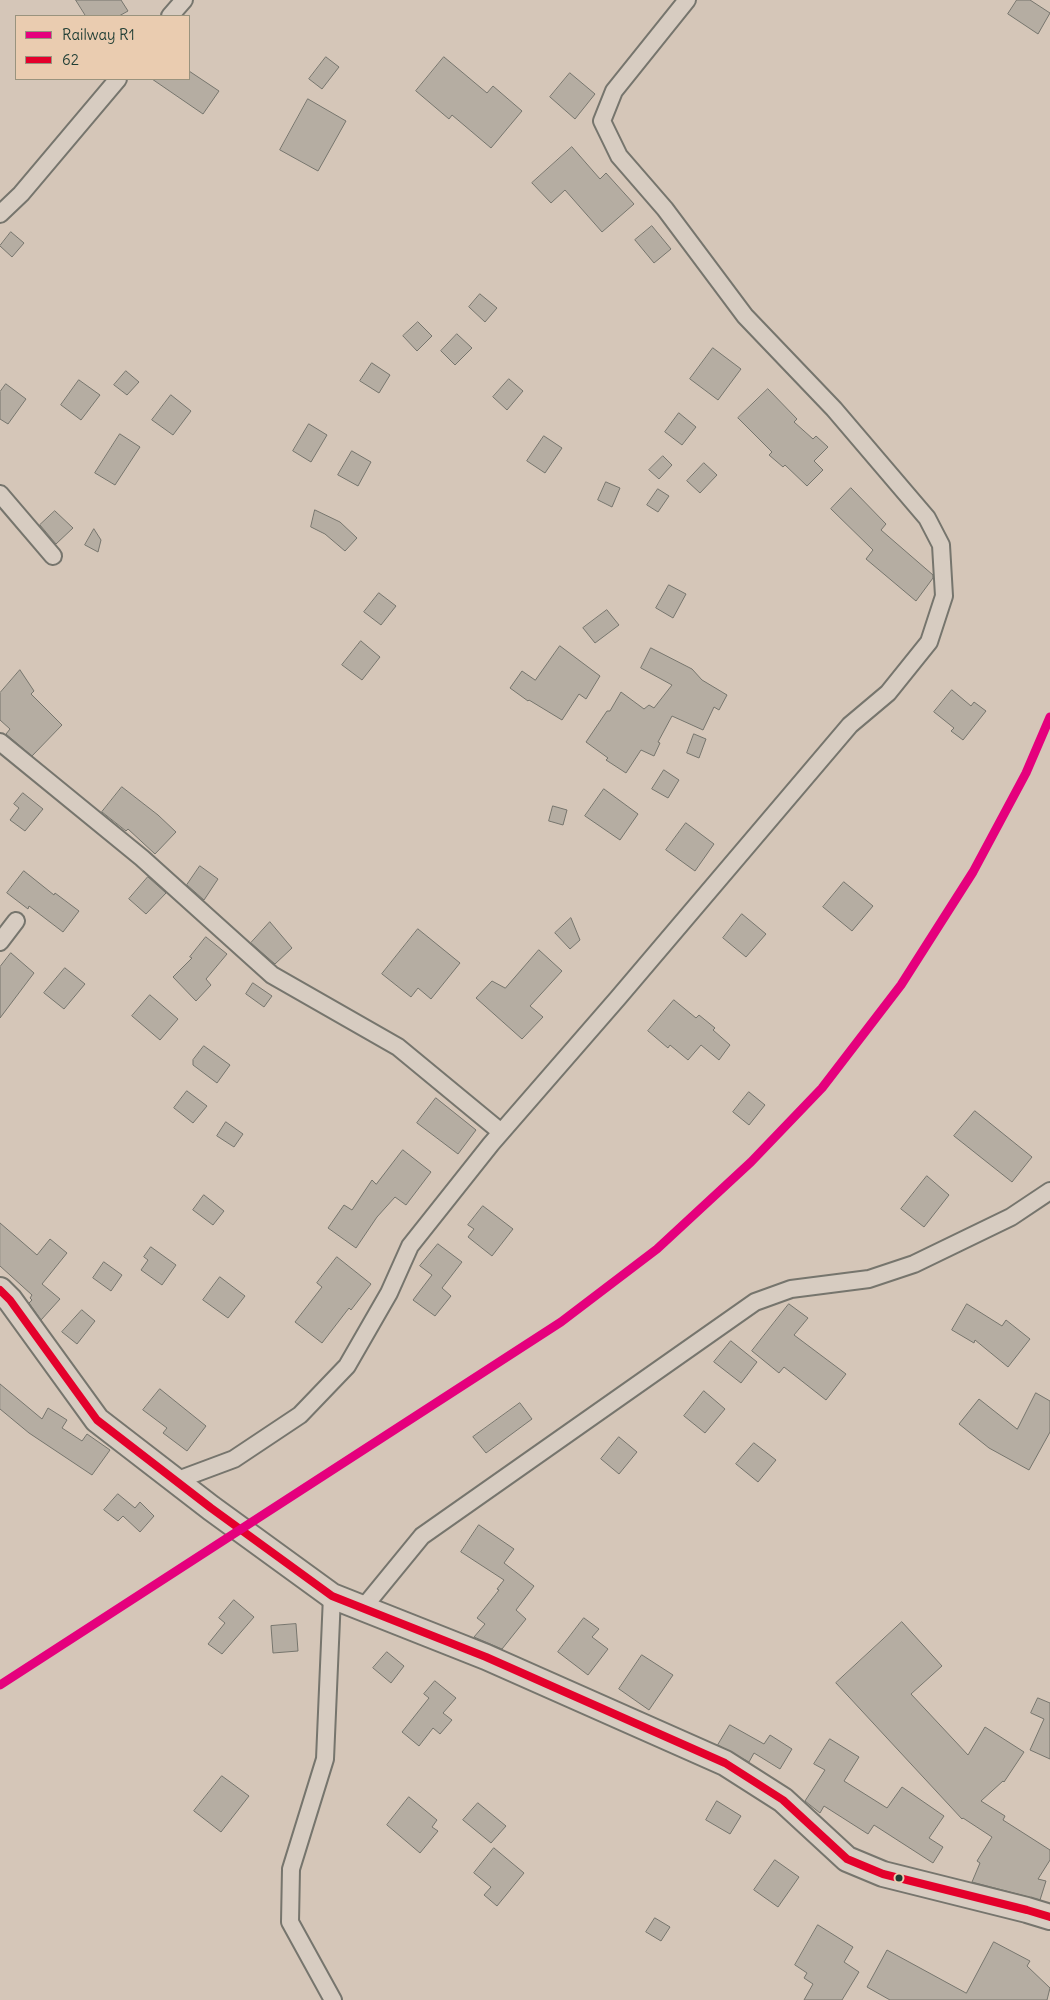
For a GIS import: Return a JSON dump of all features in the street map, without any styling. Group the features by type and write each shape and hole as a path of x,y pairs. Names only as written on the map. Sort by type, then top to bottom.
{"main road":[{"path":"3,1300 97,1420 211,1508 332,1596 486,1657 724,1763 783,1800 847,1859 883,1874 1050,1917"}],"street":[{"path":"171,15 184,0"},
{"path":"175,1481 234,1459 300,1415 347,1366 389,1293 410,1246 501,1132 618,998 850,725 888,693 929,642 944,596 941,545 927,518 834,409 745,316 665,209 619,156 602,121 614,91 687,0"},
{"path":"0,214 21,194 117,80"},
{"path":"0,494 53,556"},
{"path":"0,742 142,858 272,975 398,1046 501,1132"},
{"path":"0,942 16,921"},
{"path":"363,1608 422,1536 755,1302 791,1289 869,1279 914,1264 1011,1217 1050,1191"},
{"path":"332,1596 325,1759 290,1869 290,1922 333,2000"}],"building":[{"path":"76,0 121,0 128,11 121,15 85,15"},
{"path":"1017,0 1030,0 1050,13 1038,34 1008,14"},
{"path":"326,57 339,67 322,89 309,79"},
{"path":"444,57 487,93 493,86 522,111 491,148 452,115 449,119 416,91"},
{"path":"190,72 219,91 203,114 153,80 190,80"},
{"path":"570,73 595,94 575,119 550,97"},
{"path":"308,99 346,121 318,171 280,150"},
{"path":"572,147 600,179 606,173 634,204 602,232 565,190 551,203 532,183"},
{"path":"652,226 671,249 654,263 635,240"},
{"path":"11,232 24,243 12,257 0,246"},
{"path":"480,294 497,308 485,322 469,307"},
{"path":"418,322 432,336 417,351 403,336"},
{"path":"457,334 472,348 455,365 441,351"},
{"path":"713,348 741,369 718,400 690,379"},
{"path":"372,363 390,375 379,393 360,381"},
{"path":"126,371 139,382 127,395 114,385"},
{"path":"509,379 523,391 507,410 493,397"},
{"path":"79,380 100,395 81,420 61,405"},
{"path":"6,384 26,399 8,424 0,419 0,392"},
{"path":"768,389 797,419 794,422 813,439 816,436 828,447 814,461 823,470 807,486 785,465 783,467 769,455 772,452 738,418"},
{"path":"171,395 191,411 173,435 152,420"},
{"path":"679,413 696,427 682,445 665,432"},
{"path":"309,424 327,435 311,462 293,451"},
{"path":"120,434 140,447 115,485 95,473"},
{"path":"544,436 562,448 545,473 527,461"},
{"path":"352,451 371,462 358,486 338,475"},
{"path":"663,456 672,465 659,479 649,470"},
{"path":"704,463 717,475 700,493 687,481"},
{"path":"606,482 620,488 612,507 598,500"},
{"path":"851,488 886,524 881,530 933,575 933,578 916,601 866,559 873,550 831,509"},
{"path":"658,489 669,496 658,512 647,505"},
{"path":"315,510 340,522 357,538 345,551 325,534 311,527"},
{"path":"55,511 73,528 56,544 40,525"},
{"path":"94,529 101,540 98,552 85,545"},
{"path":"669,585 686,594 673,618 656,608"},
{"path":"379,593 396,606 381,625 364,612"},
{"path":"607,610 619,625 595,643 583,628"},
{"path":"361,641 380,657 362,680 342,665"},
{"path":"560,646 600,676 586,699 579,694 562,720 528,701 510,688 522,671 535,680"},
{"path":"651,648 692,669 702,680 727,695 719,710 714,707 703,730 672,716 658,742 660,743 654,756 641,750 626,773 606,760 608,758 586,742 607,711 610,711 621,692 644,709 649,705 654,708 672,685 641,668"},
{"path":"20,670 34,691 31,694 62,725 32,756 6,734 10,729 0,720 0,693"},
{"path":"952,690 971,706 974,702 986,711 963,740 951,731 954,728 934,712"},
{"path":"694,734 706,739 699,758 687,753"},
{"path":"664,770 679,780 668,798 652,789"},
{"path":"122,787 158,815 176,832 155,854 128,829 126,831 102,812"},
{"path":"604,789 638,814 620,840 585,816"},
{"path":"23,793 43,809 25,831 10,820 19,808 14,804"},
{"path":"553,806 567,810 563,825 549,821"},
{"path":"686,823 714,844 695,871 666,850"},
{"path":"200,866 218,879 204,900 187,885"},
{"path":"24,871 54,895 55,893 79,911 63,932 29,906 28,909 7,893"},
{"path":"148,877 166,893 146,914 129,899"},
{"path":"844,882 873,906 852,931 823,907"},
{"path":"742,914 766,934 746,957 723,938"},
{"path":"571,918 580,940 570,949 555,933"},
{"path":"270,922 292,948 275,964 251,943"},
{"path":"418,929 460,963 431,999 418,988 411,997 382,974"},
{"path":"206,937 227,954 206,979 211,985 196,1001 173,977 192,958 190,957"},
{"path":"539,950 562,971 530,1006 543,1017 522,1039 476,998 492,981 505,988"},
{"path":"11,953 34,973 0,1018 0,967"},
{"path":"65,968 85,984 64,1009 44,993"},
{"path":"253,983 272,996 264,1007 246,994"},
{"path":"150,995 178,1019 160,1040 132,1016"},
{"path":"674,1000 696,1018 699,1015 715,1028 713,1030 730,1045 719,1060 701,1045 688,1060 670,1045 668,1048 648,1031"},
{"path":"204,1046 230,1065 217,1083 193,1065 193,1060"},
{"path":"187,1091 207,1106 193,1123 174,1108"},
{"path":"749,1092 765,1105 749,1125 733,1112"},
{"path":"436,1098 476,1130 458,1154 417,1123"},
{"path":"975,1111 1032,1157 1012,1182 954,1136"},
{"path":"226,1122 243,1134 234,1147 217,1136"},
{"path":"403,1150 431,1172 406,1205 395,1197 377,1217 356,1248 328,1228 344,1205 352,1210 372,1180 376,1184"},
{"path":"927,1176 949,1195 924,1227 901,1209"},
{"path":"204,1195 224,1211 213,1225 193,1210"},
{"path":"483,1206 513,1229 492,1256 468,1237 474,1229 468,1225"},
{"path":"0,1223 37,1255 50,1239 67,1253 42,1284 60,1299 41,1320 29,1303 32,1300 30,1298 32,1295 0,1266"},
{"path":"438,1244 462,1262 442,1288 451,1296 435,1316 413,1300 432,1275 420,1266"},
{"path":"151,1247 176,1265 162,1285 141,1270 148,1260 144,1257"},
{"path":"337,1257 371,1284 351,1310 349,1308 322,1343 295,1322 322,1287 317,1283"},
{"path":"104,1262 122,1275 111,1291 93,1278"},
{"path":"220,1277 245,1296 228,1318 203,1300"},
{"path":"789,1304 808,1318 794,1335 846,1374 826,1400 784,1367 779,1373 752,1351"},
{"path":"967,1304 1002,1326 1006,1320 1030,1339 1008,1367 975,1340 974,1343 952,1330"},
{"path":"82,1310 95,1321 77,1344 62,1332"},
{"path":"731,1341 757,1362 741,1383 714,1362"},
{"path":"0,1384 42,1419 48,1408 67,1420 62,1428 82,1441 87,1434 110,1450 92,1475 29,1433 0,1409"},
{"path":"160,1389 206,1426 187,1451 163,1433 167,1428 143,1410"},
{"path":"704,1391 725,1409 705,1433 684,1416"},
{"path":"1036,1393 1050,1401 1050,1432 1029,1470 989,1448 959,1424 979,1399 1017,1429"},
{"path":"520,1403 532,1419 486,1453 473,1437"},
{"path":"619,1437 637,1452 619,1474 601,1459"},
{"path":"754,1443 776,1460 758,1482 736,1464"},
{"path":"118,1494 135,1508 140,1502 154,1516 140,1532 123,1516 118,1521 104,1510"},
{"path":"479,1525 514,1549 504,1563 534,1586 516,1610 526,1619 502,1649 474,1637 485,1624 477,1618 499,1590 497,1589 504,1580 461,1552"},
{"path":"234,1600 254,1617 222,1654 208,1644 225,1623 219,1618"},
{"path":"584,1618 599,1629 592,1637 608,1649 588,1675 558,1652"},
{"path":"902,1622 942,1666 911,1694 968,1755 985,1727 1024,1752 1004,1782 981,1801 1005,1816 1003,1820 1050,1850 1050,1860 1038,1879 1046,1881 1040,1900 972,1882 980,1863 977,1861 992,1837 962,1819 836,1683"},
{"path":"296,1624 298,1651 273,1653 271,1626"},
{"path":"387,1652 404,1666 391,1683 373,1668"},
{"path":"642,1655 673,1675 649,1710 619,1689"},
{"path":"435,1681 456,1698 443,1713 452,1720 440,1734 433,1728 419,1746 402,1732 429,1698 424,1694"},
{"path":"1038,1698 1050,1703 1050,1759 1030,1750 1044,1719 1031,1713"},
{"path":"730,1725 764,1744 770,1735 792,1749 780,1769 754,1753 749,1762 718,1745"},
{"path":"830,1739 859,1757 844,1781 887,1808 902,1787 944,1816 929,1838 943,1847 933,1863 874,1825 868,1834 824,1806 820,1813 805,1801 825,1770 814,1764"},
{"path":"222,1776 249,1796 221,1832 194,1811"},
{"path":"409,1797 437,1820 432,1827 438,1831 420,1853 387,1825"},
{"path":"717,1801 741,1816 730,1834 706,1820"},
{"path":"478,1803 506,1826 491,1843 463,1820"},
{"path":"494,1848 524,1873 497,1906 484,1895 491,1887 474,1873"},
{"path":"775,1860 799,1877 778,1907 754,1890"},
{"path":"655,1918 670,1927 661,1941 646,1932"},
{"path":"818,1925 853,1947 844,1962 859,1972 842,2000 804,2000 813,1984 804,1978 807,1973 795,1965"},
{"path":"994,1942 1030,1961 1027,1966 1050,1988 1047,2000 890,2000 867,1987 887,1950 966,1993"}],"rail line":[{"name":"R1","path":"0,1685 561,1322 657,1249 751,1162 822,1088 901,985 973,872 1026,773 1050,717"}],"transit line":[{"name":"62","path":"0,1290 10,1300 97,1420 211,1508 332,1596 486,1657 725,1763 783,1800 847,1859 883,1874 1050,1917"}]}
